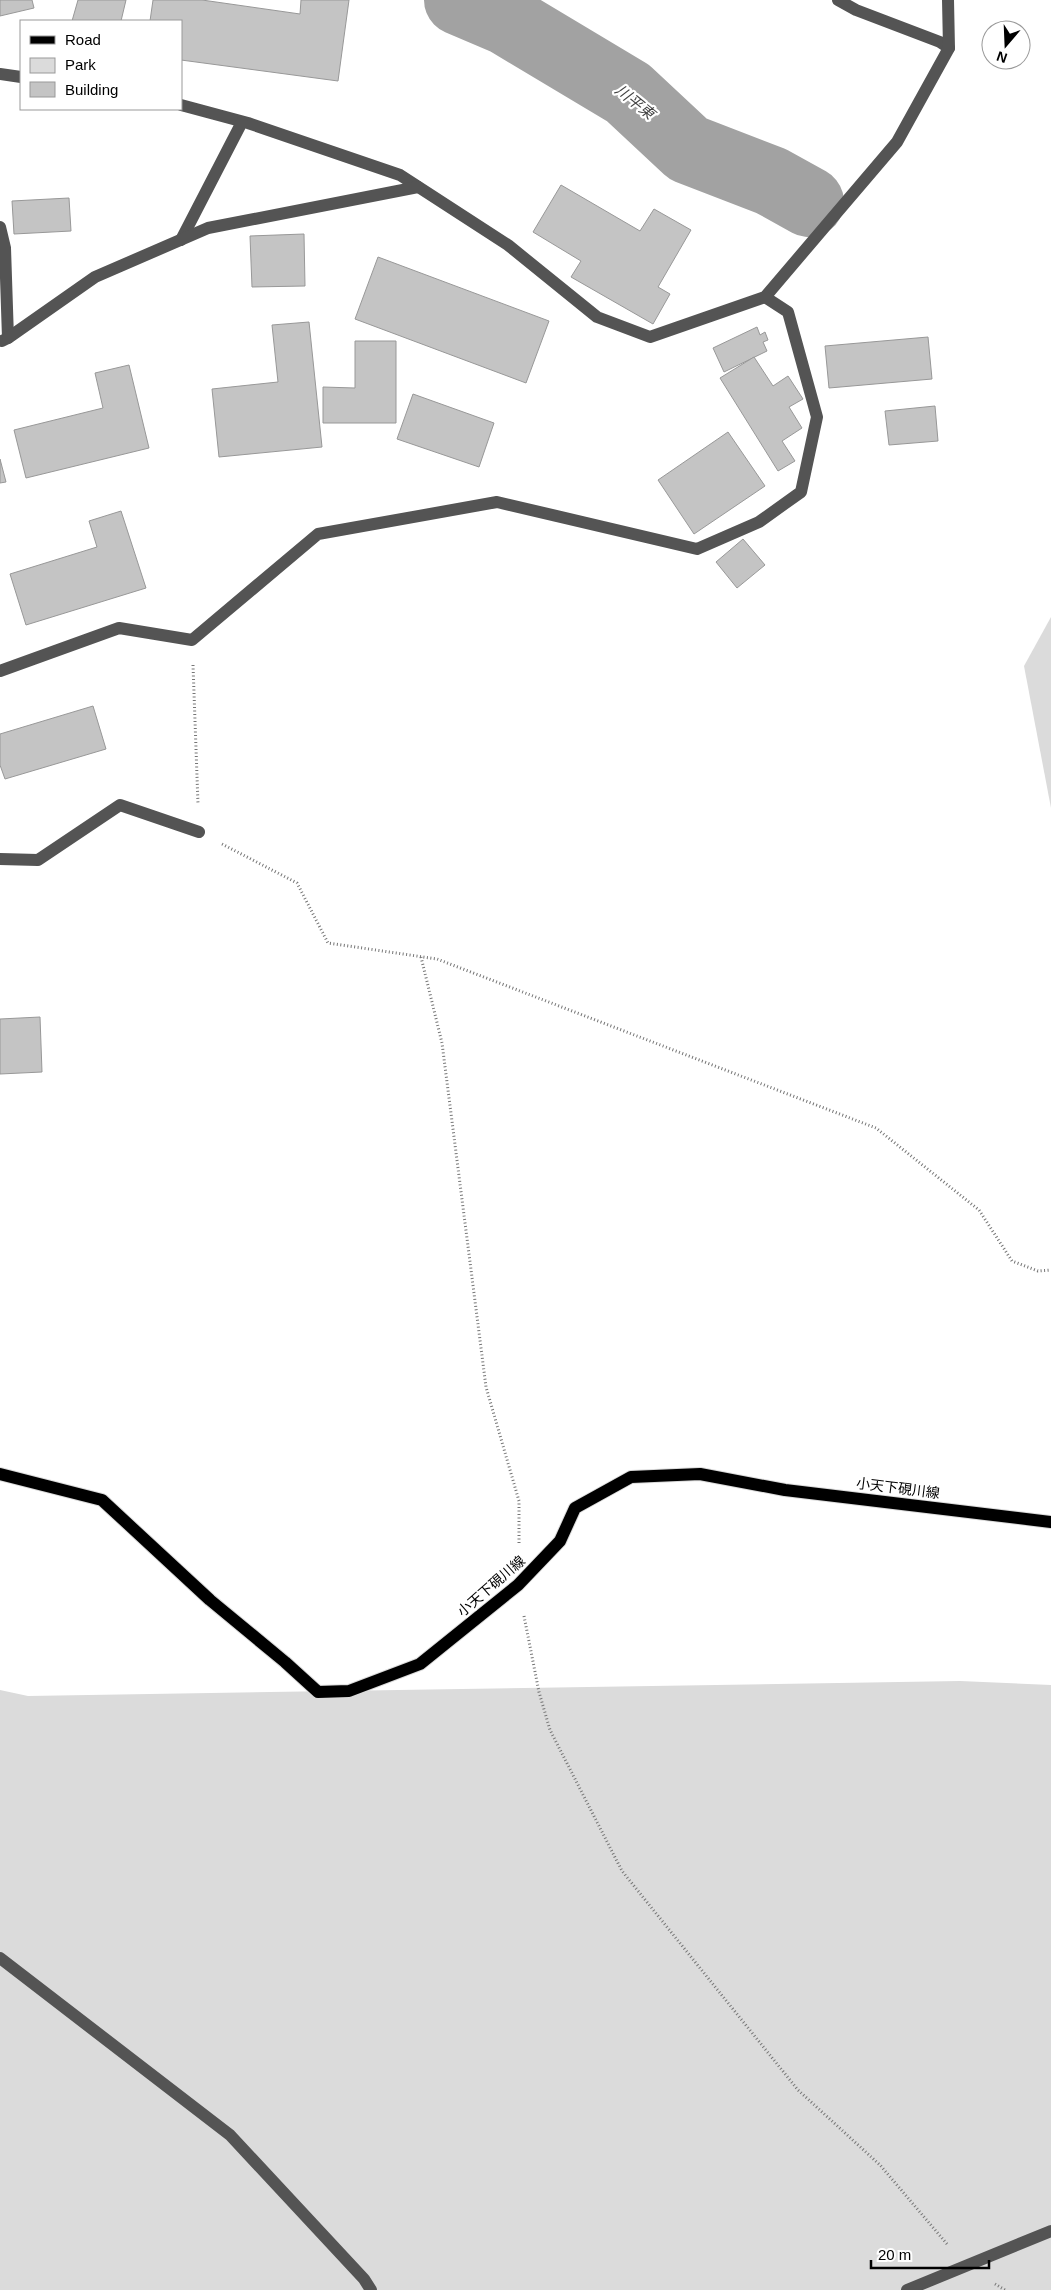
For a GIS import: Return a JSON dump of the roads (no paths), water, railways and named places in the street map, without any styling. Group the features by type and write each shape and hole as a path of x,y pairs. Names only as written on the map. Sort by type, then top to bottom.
{"main road":[{"name":"小天下硯川線","path":"0,1474 102,1500 210,1600 318,1692 349,1691 420,1664 518,1586 560,1542 575,1508 631,1477 700,1474 785,1490 1051,1522"}],"street":[{"path":"838,0 856,10 940,42 949,48"},
{"path":"182,105 242,122 400,176 508,245 597,317 650,337 765,297 897,142 949,48 948,0"},
{"path":"0,74 20,77"},
{"path":"181,240 242,122"},
{"path":"4,340 95,277 208,228 418,187"},
{"path":"0,227 4,248 4,340"},
{"path":"0,671 119,628 192,640 318,534 497,502 697,549 759,522 801,492 817,417 788,312 765,297"},
{"path":"0,859 38,860 120,806 199,832"},
{"path":"0,1958 230,2135 364,2279 371,2290"},
{"path":"907,2290 1051,2231"}],"waterway":[{"name":"川平東","path":"459,0 506,20 628,93 688,149 771,181 809,202"}]}
